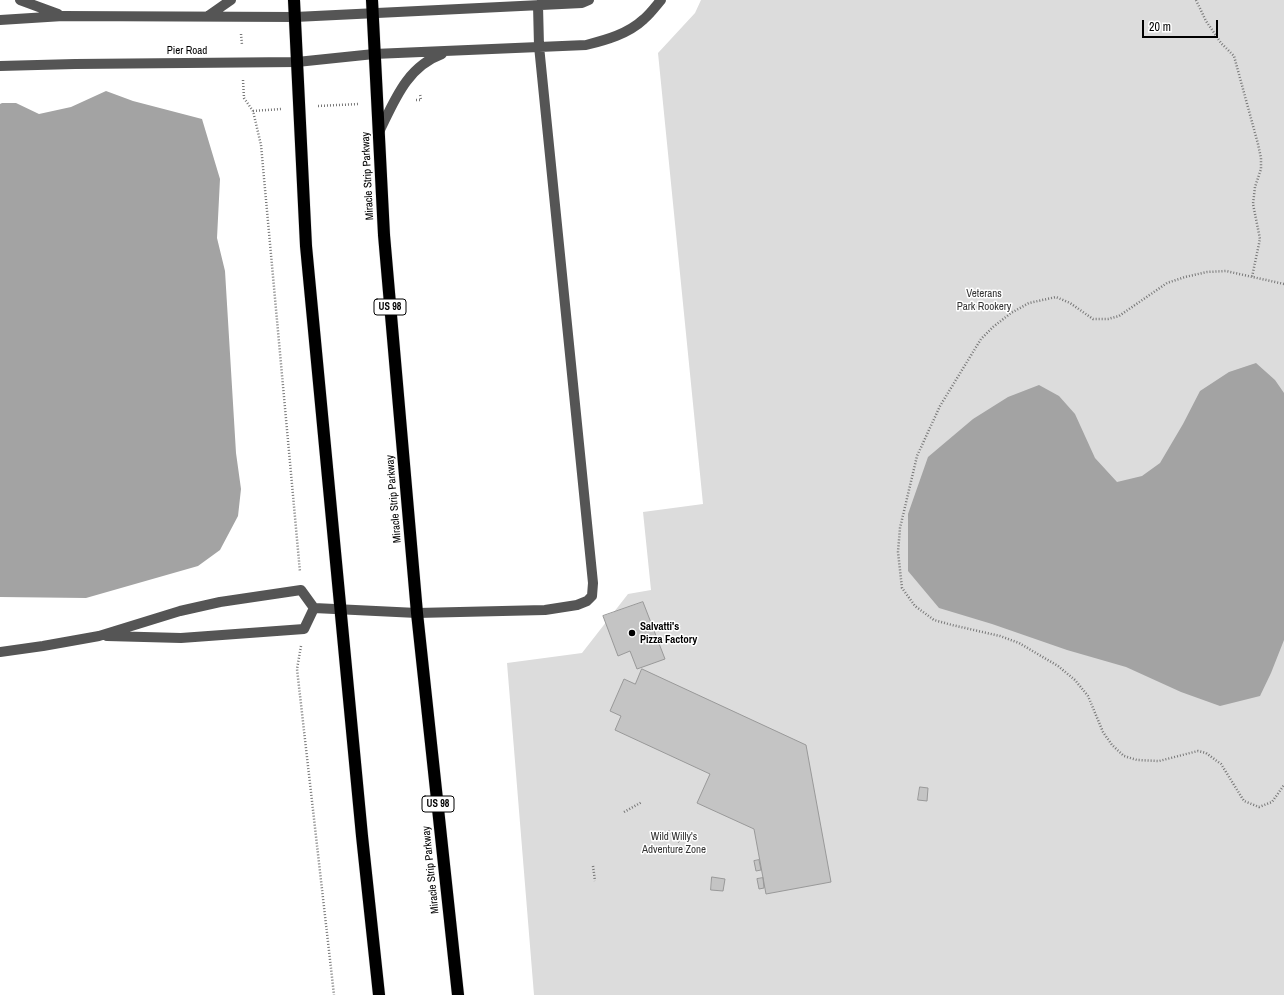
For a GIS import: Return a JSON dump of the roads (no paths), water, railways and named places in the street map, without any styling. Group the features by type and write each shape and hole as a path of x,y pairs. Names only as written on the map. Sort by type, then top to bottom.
{"highway":[{"path":"294,0 306,246 362,836 380,995"},
{"name":"Miracle Strip Parkway","path":"372,6 384,235 417,613 458,995"}],"lane":[{"path":"20,0 63,16"},
{"path":"208,16 231,0"},
{"path":"0,20 63,16 295,17 372,6 538,5 582,3 589,0"},
{"name":"Pier Road","path":"0,66 297,62 374,54 586,45 606,40 626,31 644,20 661,0"},
{"path":"314,608 417,613 545,610 577,605 587,601 592,596 593,583 539,46 538,5"},
{"path":"378,134 397,96 412,73 431,58 450,51"},
{"path":"0,652 99,636 180,611 220,602 301,590 314,608"},
{"path":"99,636 181,638 304,629 314,608"}],"place":[{"name":"Salvatti's Pizza Factory","path":"632,633"}],"park label":[{"name":"Veterans Park Rookery","path":"984,300"},
{"name":"Wild Willy's Adventure Zone","path":"674,843"}]}
